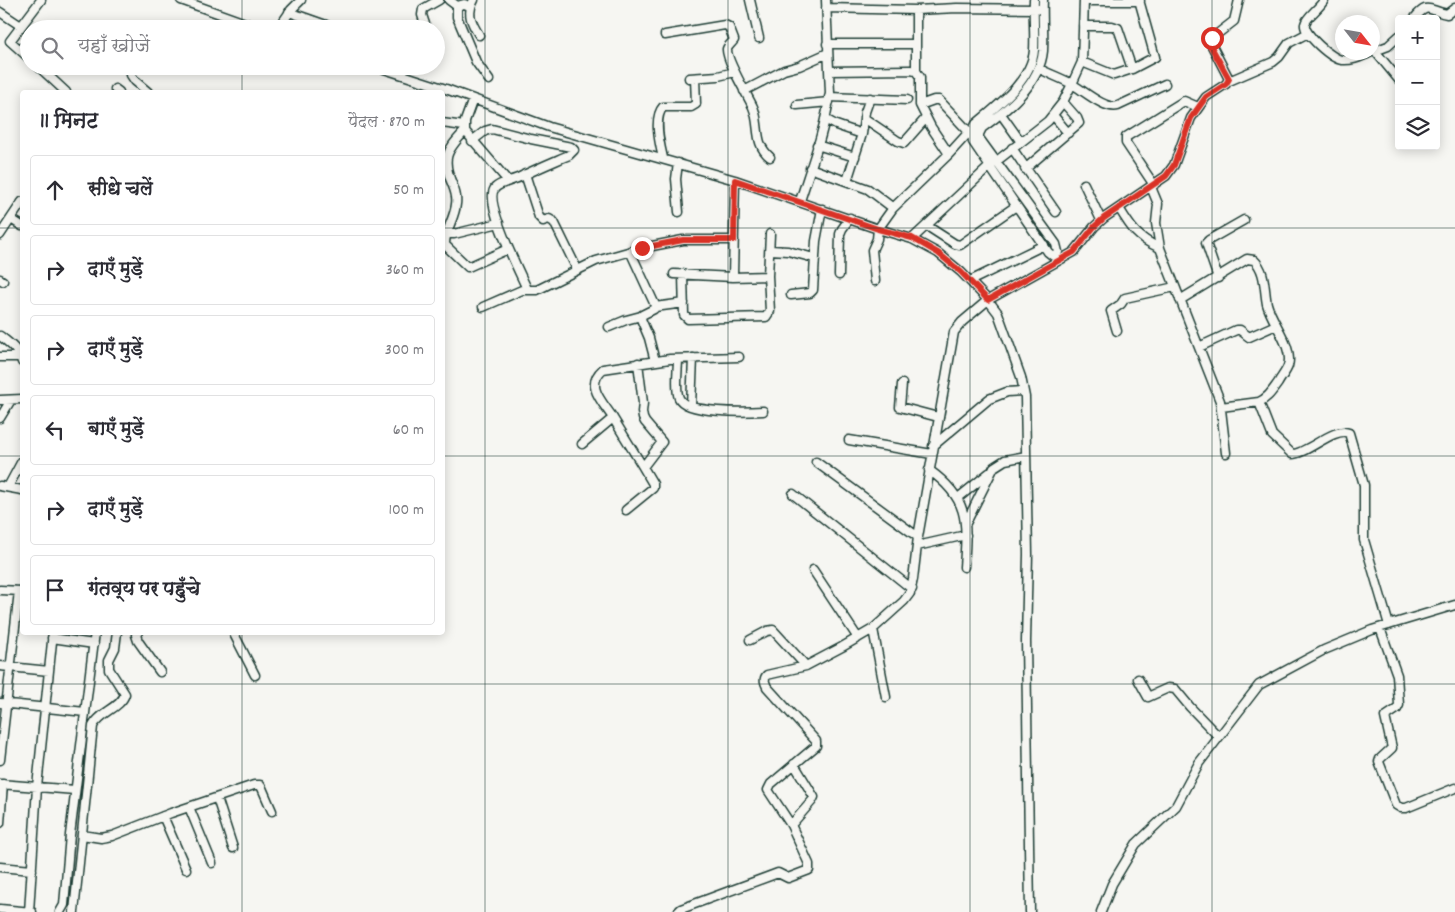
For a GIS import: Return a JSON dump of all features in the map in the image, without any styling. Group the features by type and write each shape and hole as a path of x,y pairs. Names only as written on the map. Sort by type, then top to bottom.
{"street":[{"path":"26,20 41,0"},
{"path":"181,0 237,20"},
{"path":"449,0 457,6 458,17 476,62 490,80"},
{"path":"750,0 759,38"},
{"path":"843,9 844,0"},
{"path":"875,281 872,250 877,239 878,229 893,208 949,154 1001,114 1028,86 1038,68 1043,52 1043,0"},
{"path":"912,238 989,167 1043,125 1063,102 1082,62 1084,0 1139,1 1155,56 1118,75 1111,75 1082,62"},
{"path":"1228,81 1228,75 1210,42 1212,38 1234,21 1239,0"},
{"path":"1324,0 1318,10 1306,21 1305,27 1308,33 1329,54 1335,57"},
{"path":"284,20 297,1"},
{"path":"424,20 423,9 437,1"},
{"path":"457,6 472,3 470,18 479,36"},
{"path":"800,201 829,100 826,4 843,9 916,10 952,4 1034,4 1042,9"},
{"path":"920,105 939,100 973,135 996,162 1056,244 1058,252 1053,256 1044,246 973,142 973,135 976,124 1004,100 1025,75 1029,67 1034,52 1034,4"},
{"path":"1417,15 1425,8 1447,14 1455,8"},
{"path":"916,10 916,71 920,77 920,105 930,128 949,154"},
{"path":"0,12 20,25"},
{"path":"289,12 312,20"},
{"path":"665,35 728,26 734,40 728,51 735,72 755,111 761,146 770,157"},
{"path":"1083,26 1112,26 1118,28 1132,69"},
{"path":"20,28 10,41 20,50"},
{"path":"678,912 681,909 729,890 778,873 788,878 808,870 809,864 791,825 768,790 771,784 816,746 816,741 767,686 764,680 768,675 806,666 858,638 872,629 904,601 912,589 916,546 954,332 962,322 988,300 1074,252 1101,220 1166,176 1174,165 1188,124 1206,97 1228,81 1273,62 1279,57 1289,42 1308,33"},
{"path":"1380,49 1388,46 1395,40"},
{"path":"828,44 916,44"},
{"path":"744,91 784,70 799,66 828,53"},
{"path":"1380,60 1395,76"},
{"path":"1038,68 1115,108 1165,84"},
{"path":"829,71 916,71"},
{"path":"663,158 658,131 660,110 663,107 691,107 696,104 692,78 718,76 735,72"},
{"path":"48,75 64,90"},
{"path":"131,75 146,90"},
{"path":"402,75 549,127 735,180 878,229 912,238 938,253 970,281 998,313 1021,377 1023,391 1028,554 1026,631 1030,912"},
{"path":"847,181 862,134 864,118 870,98"},
{"path":"797,105 829,100 870,98 907,100"},
{"path":"473,99 464,128 449,149 447,156 446,164 456,198 456,205 445,245 466,267 472,266 508,248"},
{"path":"1198,108 1184,101 1126,137 1126,143 1153,186 1158,204 1156,223 1160,248 1221,407 1226,453"},
{"path":"1025,170 1077,125 1079,120 1063,102"},
{"path":"1001,114 1021,142"},
{"path":"1052,115 1068,133"},
{"path":"864,118 904,143 926,118"},
{"path":"825,119 862,134"},
{"path":"445,123 464,128 472,141 508,181"},
{"path":"472,141 492,129 571,147 574,150 569,155 496,186 492,195 508,248 527,290"},
{"path":"817,145 854,157"},
{"path":"1012,148 1025,170 1056,212"},
{"path":"678,163 676,179 679,212"},
{"path":"810,168 868,189 893,208"},
{"path":"524,174 539,217 543,221 549,219 554,222 577,269"},
{"path":"733,277 735,180"},
{"path":"1084,184 1101,220"},
{"path":"0,235 20,205"},
{"path":"927,226 955,244 960,245 1016,206"},
{"path":"1120,208 1136,233 1145,241 1160,248"},
{"path":"791,295 812,292 814,288 814,258 822,209"},
{"path":"839,276 840,234 850,218"},
{"path":"11,219 20,225"},
{"path":"1218,278 1206,243 1244,220"},
{"path":"447,234 499,223"},
{"path":"683,274 684,315 688,318 764,318 770,311 768,276 770,234"},
{"path":"483,307 527,290 536,290 596,261 630,251 683,240 734,240"},
{"path":"970,281 1044,246"},
{"path":"770,250 814,258"},
{"path":"630,251 655,307"},
{"path":"1180,300 1244,261 1254,260 1259,265 1267,304 1289,354 1288,364 1268,397 1259,402 1221,407"},
{"path":"674,274 733,277 768,276"},
{"path":"1117,331 1110,311 1121,304 1124,299 1175,287"},
{"path":"609,327 641,316 652,311 655,307 684,303"},
{"path":"641,316 656,361"},
{"path":"1199,347 1236,330 1240,330 1250,337 1276,325"},
{"path":"0,336 20,356"},
{"path":"0,357 20,358"},
{"path":"626,510 653,488 653,484 595,392 594,383 596,378 603,369 638,363 693,358 739,357"},
{"path":"691,406 693,358"},
{"path":"678,359 678,398 680,401 691,406 726,412 763,411"},
{"path":"638,363 643,418 662,442 643,467"},
{"path":"902,384 900,407 938,417"},
{"path":"849,440 932,450 989,399 1007,392 1023,391"},
{"path":"0,400 20,399"},
{"path":"0,418 11,400"},
{"path":"1259,402 1272,435 1292,454 1343,432 1349,433 1364,485 1364,540 1389,625"},
{"path":"582,444 613,418"},
{"path":"966,523 991,472 997,464 1026,456"},
{"path":"816,462 918,537"},
{"path":"20,464 4,486 20,490"},
{"path":"930,470 948,484 958,498 966,523 964,567"},
{"path":"958,498 991,472"},
{"path":"793,494 912,589"},
{"path":"916,546 966,535"},
{"path":"813,570 858,638"},
{"path":"0,590 20,591"},
{"path":"0,760 3,703 20,598"},
{"path":"1101,912 1112,884 1136,844 1176,806 1198,763 1259,685 1324,650 1380,628 1455,604"},
{"path":"1380,628 1397,675 1398,707 1386,716 1385,720 1392,748 1379,762 1396,805 1406,808 1455,788"},
{"path":"872,629 886,697"},
{"path":"750,640 773,630 806,666"},
{"path":"0,908 31,912 37,787 52,635 94,644"},
{"path":"60,912 64,905 64,888 75,790 96,635"},
{"path":"74,912 93,726 99,717 122,700 125,694 108,669 115,648 117,635"},
{"path":"136,635 138,641 160,672"},
{"path":"235,635 255,675"},
{"path":"0,666 49,671"},
{"path":"1138,679 1148,697 1168,688 1175,689 1219,737"},
{"path":"3,703 85,712"},
{"path":"791,825 812,802 814,797 794,764"},
{"path":"0,823 2,784 75,790"},
{"path":"82,835 101,838 112,836 257,784 262,788 272,811"},
{"path":"217,798 233,848"},
{"path":"189,807 212,863"},
{"path":"164,816 186,869"},
{"path":"0,867 32,870"}],"route":[{"path":"642,248 683,240 734,240 735,180 878,229 912,238 938,253 961,272 988,300 1074,252 1094,227 1104,218 1159,182 1171,171 1191,118 1206,97 1228,83 1230,77 1210,45 1212,38"}]}
